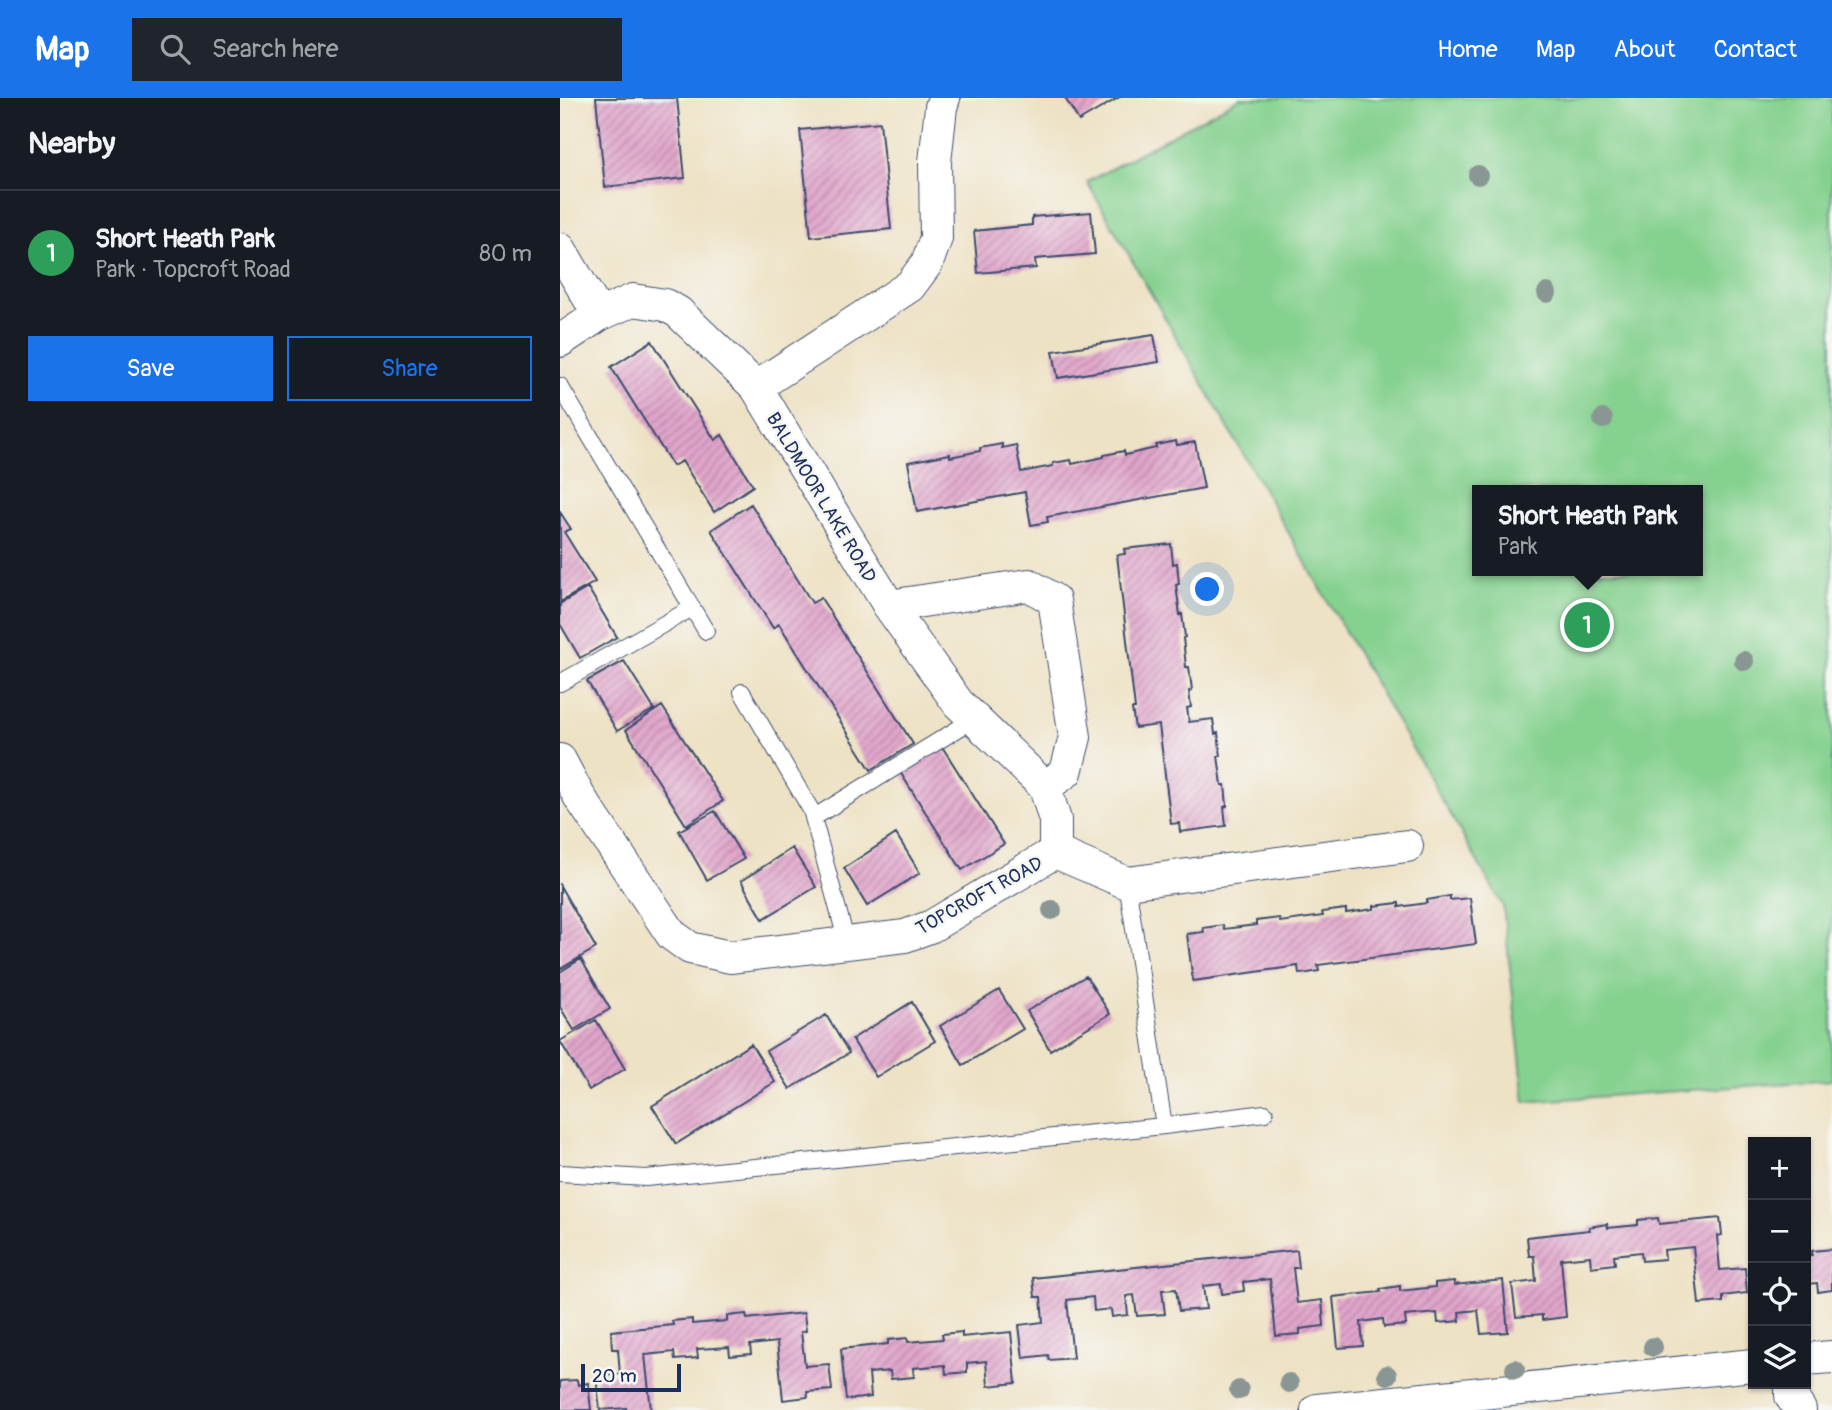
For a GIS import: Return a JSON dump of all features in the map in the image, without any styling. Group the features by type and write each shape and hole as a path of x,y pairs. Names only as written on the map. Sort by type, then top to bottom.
{"street":[{"path":"756,387 910,286 927,263 936,238 935,162 940,107 944,98"},
{"path":"560,249 599,315"},
{"name":"BALDMOOR LAKE ROAD","path":"560,341 599,315 633,300 665,305 678,312 756,387 889,606 958,703 1045,787 1055,820 1055,852"},
{"path":"889,606 1029,585 1054,600 1074,737 1066,772 1045,787"},
{"name":"TOPCROFT ROAD","path":"560,761 569,802 672,934 690,948 730,957 905,936 932,926 1055,852 1127,883"},
{"path":"1127,883 1407,846"},
{"path":"1811,1359 1832,1357"},
{"path":"1317,1410 1748,1366"},
{"path":"1791,1389 1791,1396 1800,1410"}],"lane":[{"path":"560,387 706,631"},
{"path":"560,683 692,608"},
{"path":"742,692 811,810 847,943"},
{"path":"813,818 974,719"},
{"path":"1127,883 1164,1126"},
{"path":"560,1173 646,1178 1164,1126 1265,1113"}],"green space":[{"path":"1240,98 1832,98 1832,1080 1525,1102 1503,906 1087,182"}],"building":[{"path":"596,98 677,98 685,178 605,187"},
{"path":"1065,98 1118,98 1079,121"},
{"path":"880,122 891,229 811,237 800,130"},
{"path":"1091,212 1095,254 1035,259 1036,268 978,273 974,231 1032,225 1032,217"},
{"path":"1154,335 1159,362 1058,378 1053,351"},
{"path":"652,341 715,440 722,435 753,486 714,512 682,461 673,466 611,367"},
{"path":"1176,441 1177,445 1195,442 1204,488 1047,517 1048,522 1031,525 1025,492 917,512 908,462 950,454 950,457 1002,444 1002,448 1016,445 1021,472 1053,466 1053,463 1071,460 1072,464 1124,451 1125,455"},
{"path":"751,504 812,603 821,598 913,744 871,770 779,624 773,628 711,530"},
{"path":"560,512 571,529 564,532 595,582 560,602"},
{"path":"1171,544 1173,564 1177,563 1179,584 1176,585 1185,637 1186,667 1189,667 1192,690 1189,691 1191,707 1187,708 1189,722 1213,719 1215,734 1218,733 1221,756 1218,756 1227,806 1224,807 1226,826 1180,832 1179,823 1171,824 1159,725 1135,728 1117,555 1125,554 1124,549"},
{"path":"588,588 617,637 580,658 560,624 560,604"},
{"path":"624,661 654,709 617,731 587,681"},
{"path":"662,706 723,801 686,825 626,730"},
{"path":"941,745 1004,844 962,870 900,772"},
{"path":"715,811 744,859 707,880 679,831"},
{"path":"896,834 920,873 867,906 844,868"},
{"path":"792,848 816,887 763,919 741,881"},
{"path":"560,886 596,948 560,969"},
{"path":"1450,896 1450,900 1470,898 1476,944 1318,965 1319,971 1308,973 1299,974 1298,966 1193,981 1187,934 1204,932 1203,928 1223,925 1224,929 1256,925 1256,921 1279,918 1280,922 1323,916 1322,912 1346,909 1346,913 1399,903 1399,907"},
{"path":"581,959 610,1009 574,1030 560,1007 560,972"},
{"path":"1086,976 1110,1014 1050,1050 1027,1011"},
{"path":"999,990 1023,1029 963,1065 940,1026"},
{"path":"912,1002 935,1041 876,1077 852,1039"},
{"path":"826,1015 849,1053 790,1089 766,1051"},
{"path":"596,1020 625,1069 589,1090 560,1041"},
{"path":"751,1044 775,1082 676,1144 652,1106"},
{"path":"1658,1218 1659,1224 1720,1218 1722,1235 1717,1236 1720,1270 1745,1268 1747,1293 1723,1296 1723,1302 1699,1304 1693,1247 1664,1250 1665,1259 1642,1261 1641,1252 1614,1255 1615,1264 1591,1267 1590,1256 1561,1259 1566,1317 1542,1320 1542,1315 1516,1317 1512,1284 1536,1281 1534,1256 1529,1256 1527,1237 1590,1230 1589,1227 1607,1224 1608,1228 1638,1225 1638,1220"},
{"path":"1832,1249 1832,1290 1818,1292 1817,1283 1811,1284 1812,1251"},
{"path":"1297,1250 1299,1268 1293,1268 1297,1303 1322,1300 1324,1326 1300,1329 1300,1334 1276,1336 1270,1279 1243,1282 1244,1291 1222,1294 1221,1284 1203,1286 1206,1309 1179,1311 1176,1289 1162,1290 1165,1314 1137,1316 1134,1295 1126,1296 1128,1315 1112,1317 1111,1309 1094,1311 1093,1297 1067,1300 1073,1358 1049,1360 1048,1355 1023,1358 1019,1325 1043,1322 1041,1297 1035,1297 1033,1278"},
{"path":"1503,1280 1508,1332 1481,1334 1478,1310 1459,1312 1460,1321 1438,1323 1437,1313 1405,1316 1406,1325 1384,1327 1383,1319 1361,1322 1363,1346 1338,1348 1333,1297 1381,1292 1380,1289 1400,1286 1400,1291 1435,1287 1435,1283 1454,1281 1454,1285"},
{"path":"804,1313 806,1331 801,1332 805,1366 829,1364 832,1390 807,1392 808,1397 783,1400 777,1342 750,1345 751,1354 730,1356 729,1347 697,1349 698,1358 675,1360 674,1352 645,1355 651,1410 600,1410 596,1376 620,1374 618,1349 612,1349 611,1331 673,1325 672,1321 692,1319 692,1324 727,1321 727,1316 746,1314 747,1319"},
{"path":"962,1332 962,1337 1011,1332 1016,1383 988,1386 986,1361 967,1363 967,1372 946,1374 945,1365 913,1368 914,1377 891,1379 890,1371 869,1373 871,1397 846,1400 841,1349 888,1344 888,1340 907,1338 908,1342 943,1339 942,1334"},
{"path":"577,1380 578,1385 588,1383 591,1410 560,1410 560,1381"}],"place":[{"name":"Short Heath Park","path":"1587,625"}]}
